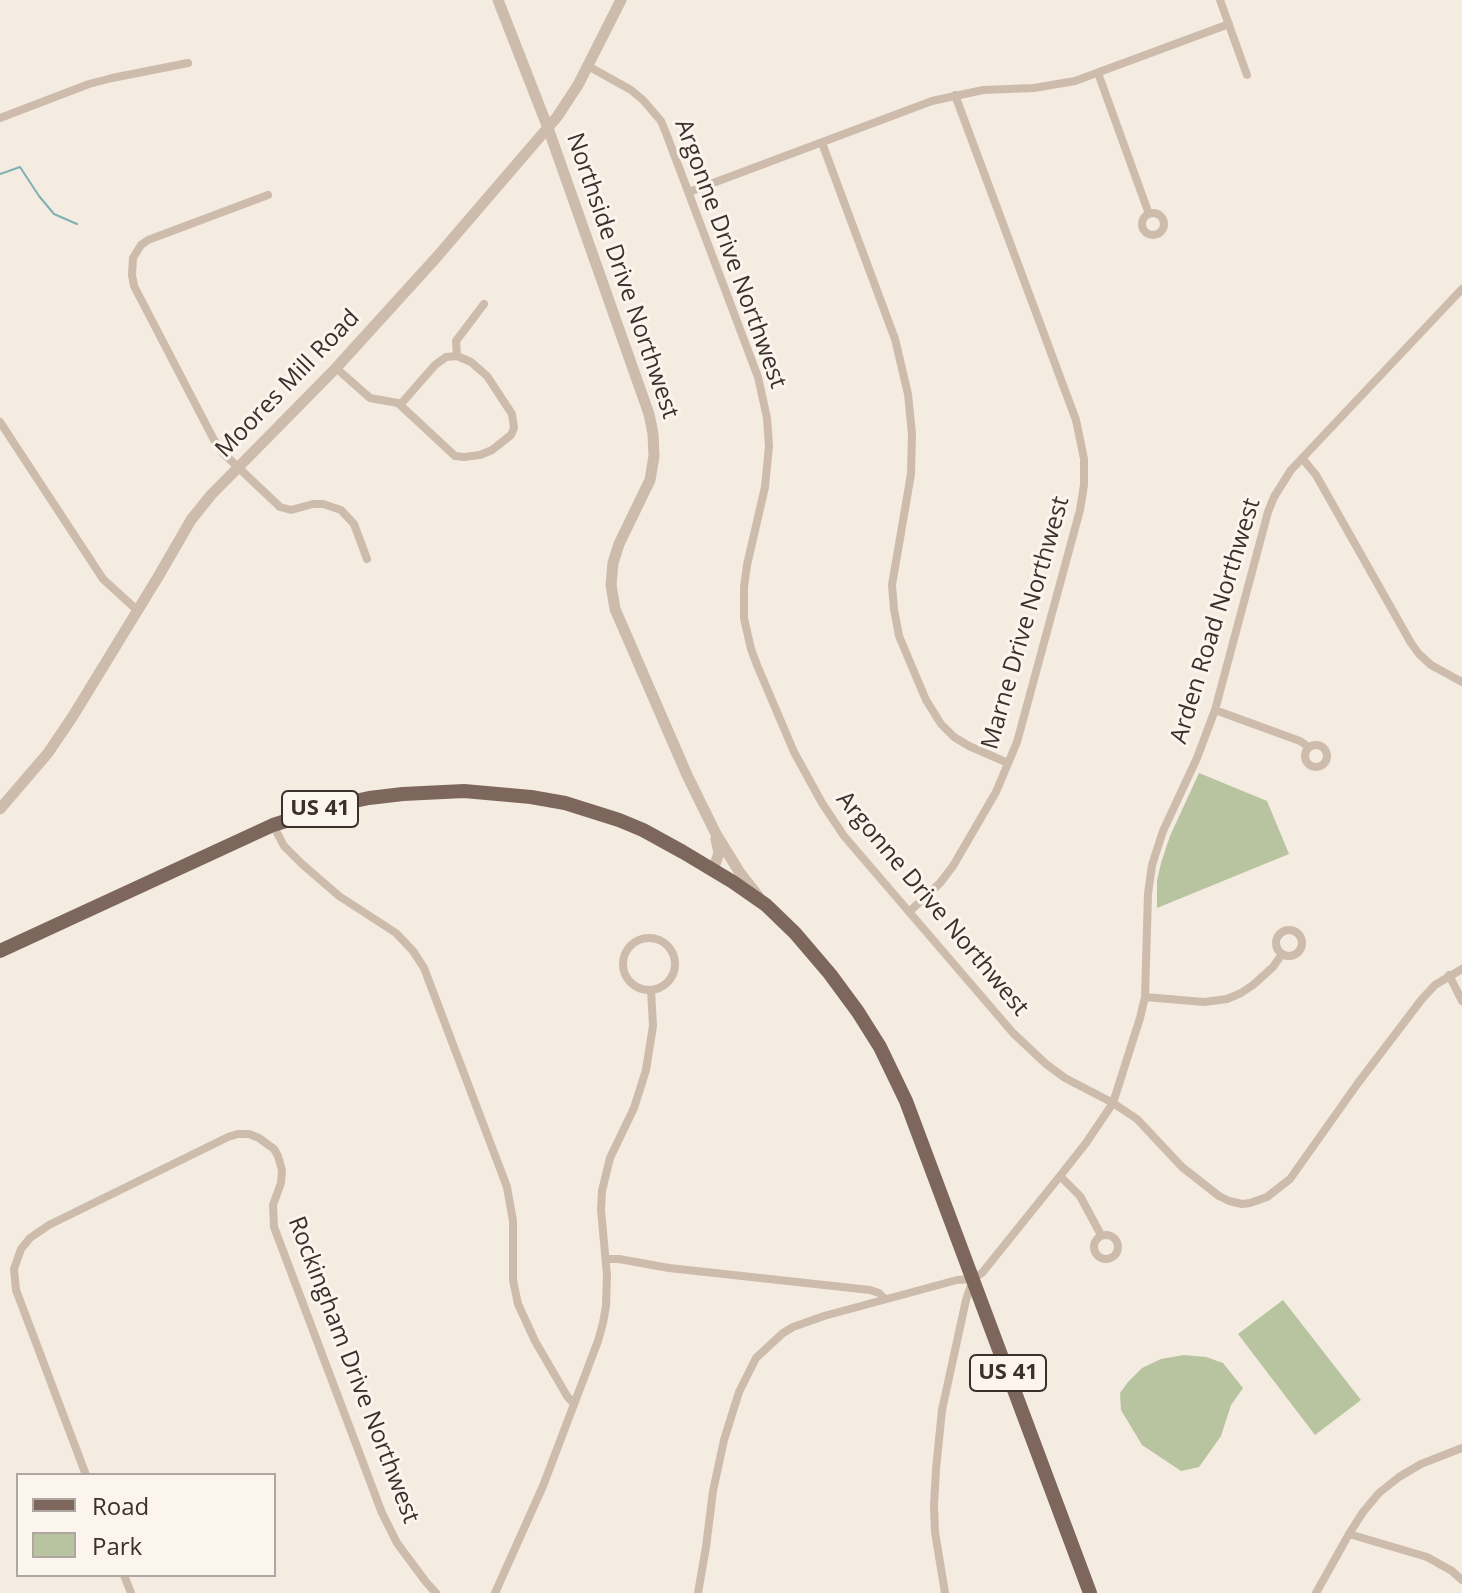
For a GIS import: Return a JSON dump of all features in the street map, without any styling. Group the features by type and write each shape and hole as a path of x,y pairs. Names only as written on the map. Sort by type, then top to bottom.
{"main road":[{"name":"US 41","path":"0,951 336,805 403,794 464,791 565,803 643,830 716,872"},
{"name":"US 41","path":"0,961 275,829"},
{"name":"Northside Drive Northwest","path":"716,872 766,905 795,933 830,974 880,1047 906,1101 1090,1593"}],"street":[{"name":"Northside Drive Northwest","path":"498,0 548,128 649,414 653,434 654,456 650,480 613,563 611,585 615,609 716,834 740,873 766,905"},
{"name":"Moores Mill Road","path":"0,809 48,753 73,716 191,520 211,495 336,368 548,128 567,103 621,0"},
{"path":"1220,0 1247,75"},
{"path":"689,192 932,101 983,90 1053,86 1075,81 1229,24"},
{"path":"0,118 89,84 188,63"},
{"name":"Argonne Drive Northwest","path":"588,66 631,90 653,110 666,133 758,377 767,418 769,446 767,474 747,565 744,618 751,649 794,752 844,836 1028,1049 1065,1078 1137,1119 1182,1167 1219,1196 1242,1204 1260,1200 1290,1179 1422,999 1435,985 1462,969"},
{"path":"1098,73 1149,214"},
{"name":"Marne Drive Northwest","path":"909,912 953,866 996,792 1017,742 1080,510 1084,485 1084,459 1076,420 955,95"},
{"path":"822,143 895,339 908,394 912,434 911,474 892,585 899,636 926,700 941,724 969,746 1008,763"},
{"path":"268,195 148,240 136,251 131,266 134,286 222,452 285,510 313,504 341,510 354,524 367,559"},
{"name":"Arden Road Northwest","path":"945,1593 935,1532 938,1437 961,1318 973,1279 982,1273 1060,1176 1113,1103 1145,997 1148,894 1152,865 1163,831 1197,758 1215,710 1268,512 1282,482 1302,458 1462,289"},
{"path":"457,356 456,341 484,304"},
{"path":"336,368 370,398 390,400 400,405 455,456 480,455 502,444 514,428 512,414 487,376 471,362 457,356 446,357 435,365 400,405"},
{"path":"0,422 103,579 138,611"},
{"path":"1302,458 1316,475 1411,643 1431,665 1462,682"},
{"path":"1215,710 1309,747"},
{"path":"275,829 290,853 339,896 396,933 424,968 507,1187 513,1221 513,1280 518,1304 535,1341 574,1404"},
{"path":"716,834 719,853 716,872"},
{"path":"716,872 726,862 726,850"},
{"path":"648,937 659,939 667,945 676,963 670,981 651,990 631,984 622,965 624,954 630,946 648,937"},
{"path":"1145,997 1204,1002 1227,999 1253,985 1282,954"},
{"path":"1449,975 1462,1001"},
{"path":"495,1593 526,1527 603,1323 607,1290 602,1191 610,1158 634,1108 646,1070 653,1026 651,990"},
{"name":"Rockingham Drive Northwest","path":"85,1473 16,1290 14,1269 21,1249 30,1238 49,1225 228,1137 249,1134 274,1149 278,1156 282,1170 273,1205 274,1227 382,1513 397,1543 436,1593"},
{"path":"1060,1176 1080,1196 1101,1235"},
{"path":"606,1259 870,1290 885,1299"},
{"path":"698,1593 724,1440 739,1392 756,1358 793,1327 885,1299 957,1280 973,1279"},
{"path":"1316,1593 1349,1534 1379,1493 1421,1464 1462,1448"},
{"path":"1349,1534 1427,1557 1462,1580"}],"green space":[{"path":"1199,773 1267,801 1289,854 1157,908 1161,863"},
{"path":"1283,1300 1361,1400 1315,1435 1238,1334"},
{"path":"1184,1355 1206,1357 1223,1363 1243,1388 1231,1405 1221,1436 1199,1467 1181,1471 1142,1445 1121,1410 1120,1393 1142,1368 1161,1359"}],"waterway":[{"path":"0,174 20,167 54,214 77,224"}]}
